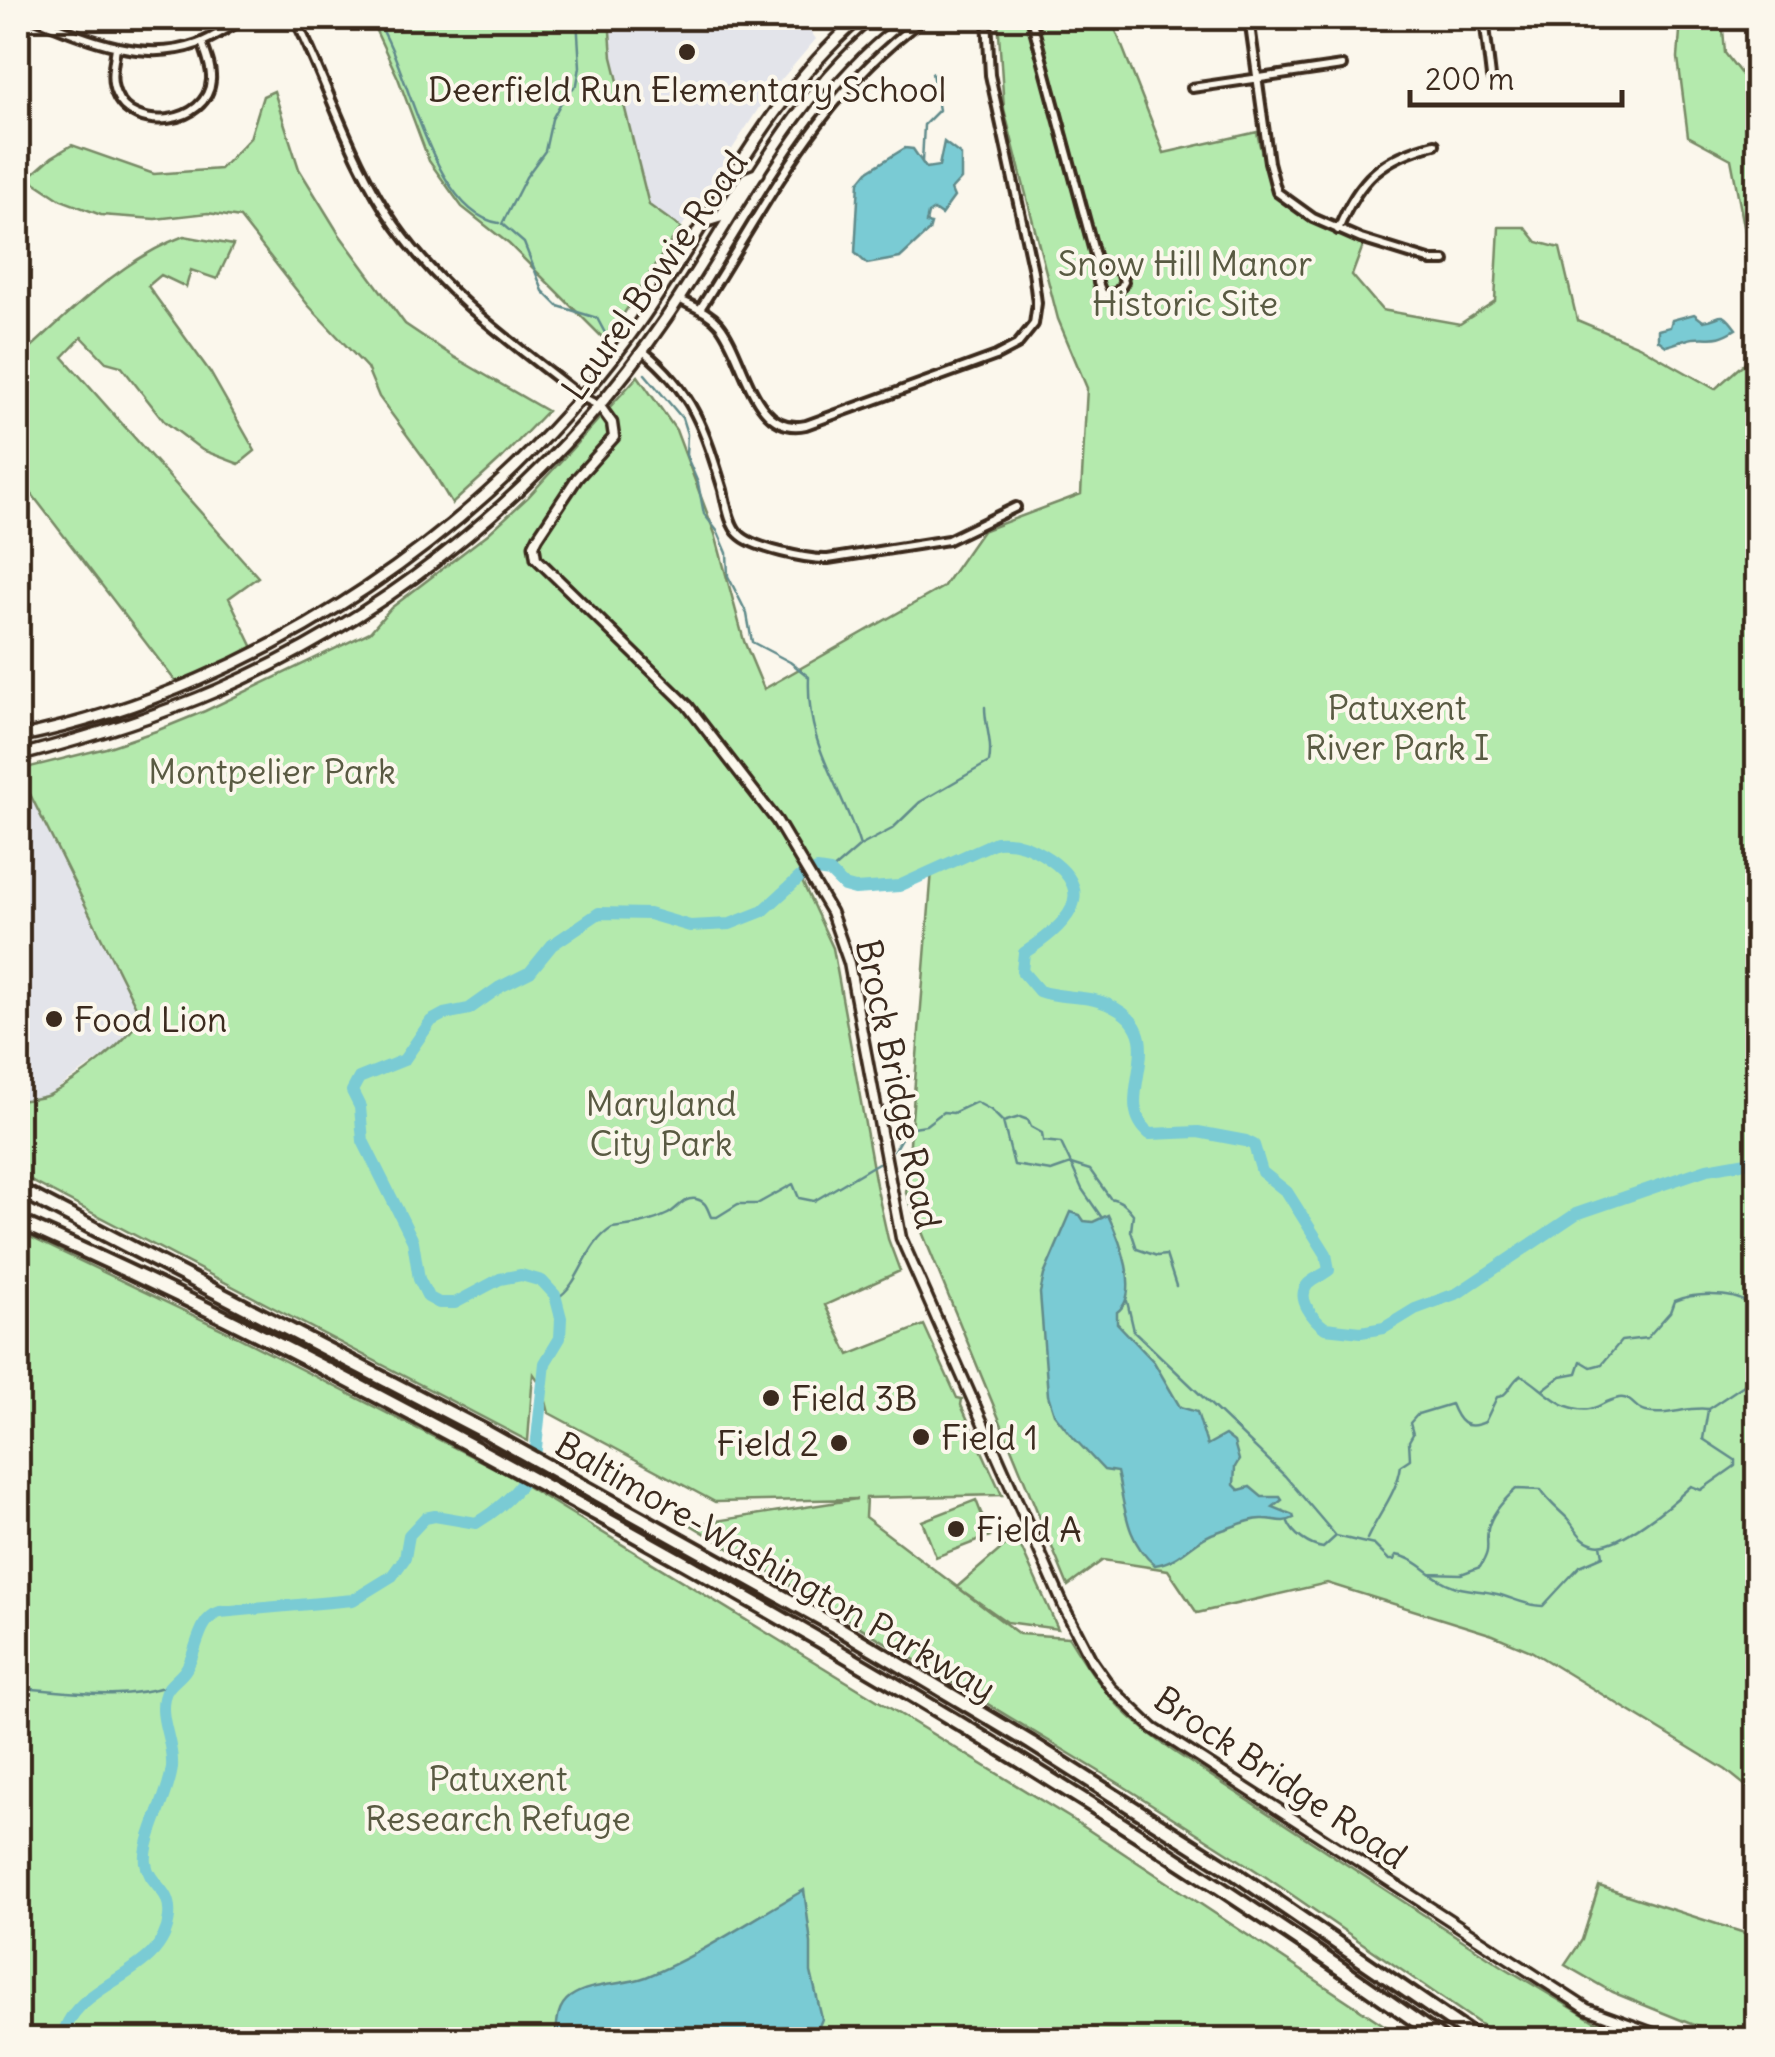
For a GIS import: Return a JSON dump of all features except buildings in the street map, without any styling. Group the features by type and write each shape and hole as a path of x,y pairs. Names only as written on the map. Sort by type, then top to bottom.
{"highway":[{"name":"Baltimore-Washington Parkway","path":"18,1189 486,1432 763,1585 1031,1743 1226,1867 1479,2040"},
{"name":"Baltimore-Washington Parkway","path":"18,1221 233,1322 477,1448 753,1601 1021,1761 1217,1886 1443,2040"}],"main road":[{"name":"Laurel Bowie Road","path":"18,738 190,682 268,644 397,566 470,508 534,448 641,320 794,86 860,18"},
{"name":"Laurel Bowie Road","path":"18,756 86,738 248,676 328,633 415,575 478,526 559,452 643,351 824,81 890,18"},
{"path":"704,222 720,217 746,178 759,173"}],"street":[{"path":"18,40 27,18"},
{"path":"35,18 116,48 165,49 202,42 246,18"},
{"path":"295,18 367,178 394,225 466,306 580,396 599,405"},
{"path":"700,308 828,108 876,56 924,18"},
{"path":"679,299 700,308 723,329 766,412 779,424 790,427 806,425 996,356 1022,340 1034,324 1037,304 1019,199 990,76 988,18"},
{"path":"1031,18 1096,259 1098,284 1103,294 1118,292 1124,282 1122,272 1096,259"},
{"path":"1249,18 1269,162 1277,192 1313,218 1338,230 1432,261 1446,261"},
{"path":"1484,18 1491,77"},
{"path":"116,48 112,80 120,102 138,115 174,118 196,110 208,93 210,70 202,42"},
{"path":"1192,88 1342,66"},
{"path":"1338,230 1376,171 1400,153 1436,144"},
{"path":"643,351 670,374 690,401 709,444 732,524 745,538 812,559 828,559 942,542 1016,507"},
{"name":"Brock Bridge Road","path":"599,405 612,423 614,437 577,478 538,537 534,551 549,572 688,706 777,821 837,924 849,963 900,1238 1065,1609 1092,1660 1112,1688 1152,1728 1568,1998 1600,2015 1672,2040"}],"shaded area":[{"path":"609,18 801,18 816,39 764,100 681,228 649,205 612,57"},
{"path":"18,770 141,1017 110,1052 47,1096 18,1101"}],"green space":[{"path":"370,18 609,18 612,57 649,205 681,228 605,340 509,244 462,207 429,161"},
{"path":"998,18 1111,18 1164,153 1257,132 1270,176 1292,205 1323,225 1364,243 1352,275 1382,310 1460,324 1495,301 1499,227 1525,227 1537,242 1560,248 1577,320 1639,346 1715,389 1757,352 1757,1795 1726,1770 1531,1651 1493,1635 1327,1583 1197,1613 1168,1570 1103,1560 1068,1586 906,1193 932,870 873,891 845,886 823,869 800,877 833,948 876,1185 900,1271 825,1305 849,1355 924,1325 957,1398 962,1399 961,1405 1002,1495 866,1498 865,1517 1019,1634 1069,1637 1114,1700 1173,1751 1502,1966 1594,2021 1646,2039 1502,2039 1266,1877 1120,1784 691,1525 857,1499 715,1502 549,1413 542,1386 533,1373 528,1441 18,1174 18,1101 45,1096 74,1080 112,1050 141,1017 18,770 156,731 370,632 391,608 489,533 528,497 638,376 676,430 715,534 744,641 764,689 943,587 982,531 1081,494 1087,388 1058,319 1004,109"},
{"path":"1681,18 1722,18 1725,53 1757,95 1757,269 1750,257 1731,159 1688,136 1678,58"},
{"path":"274,91 299,169 339,234 405,324 547,411 452,504 379,397 367,368 308,305 240,218 208,213 155,219 101,215 61,200 28,178 72,145 154,174 220,169 250,138 263,96"},
{"path":"184,236 233,245 217,279 191,270 186,287 161,275 148,286 210,372 255,451 239,464 202,450 164,421 121,366 106,362 82,337 63,357 258,577 229,598 255,652 179,686 18,476 18,359 117,274"},
{"name":"Patuxent Research Refuge","path":"18,1231 222,1329 510,1476 1075,1821 1405,2039 18,2039"},
{"name":"Field A","path":"976,1500 990,1536 936,1557 922,1521"},
{"path":"1016,1536 1058,1629 1007,1622 957,1587"},
{"path":"1599,1886 1757,1937 1757,2039 1728,2039 1612,1992 1565,1965 1582,1940"}],"water":[{"path":"944,142 961,155 961,179 951,190 954,197 941,215 934,210 928,214 929,231 900,258 867,264 855,253 859,182 868,171 905,148 913,149 926,168 939,166"},
{"path":"1694,314 1703,321 1724,316 1736,329 1718,337 1693,338 1666,346 1658,340 1658,330 1670,327 1672,320"},
{"path":"1071,1212 1093,1222 1108,1215 1128,1279 1128,1292 1117,1312 1117,1323 1154,1362 1180,1407 1197,1412 1207,1445 1225,1435 1234,1442 1239,1460 1234,1485 1239,1490 1250,1487 1262,1497 1280,1497 1282,1500 1273,1507 1294,1518 1240,1524 1209,1535 1164,1563 1155,1565 1145,1556 1128,1523 1117,1472 1104,1470 1070,1434 1054,1414 1048,1395 1040,1293"},
{"path":"804,1890 811,1972 822,2019 815,2036 804,2040 556,2039 560,2011 565,2001 578,1992 637,1980 667,1968"}],"waterway":[{"path":"375,18 388,40 424,134 455,193 475,213 499,223"},
{"path":"577,18 577,84 552,119 545,151 526,177 502,224 524,243 543,291 558,306 597,318 606,335"},
{"path":"922,162 924,125 939,110 932,73"},
{"path":"645,374 682,418 687,434 686,455 698,483 704,514 727,553 728,576 747,614 752,642 809,677 819,745 860,846 830,872"},
{"path":"860,846 892,829 920,802 989,762 985,707"},
{"path":"62,2040 69,2020 82,2004 151,1954 163,1938 169,1907 148,1871 146,1853 172,1767 164,1698 190,1662 207,1621 220,1612 353,1600 392,1576 405,1558 409,1535 425,1518 476,1523 512,1495 531,1468 545,1363 560,1338 561,1318 555,1295 542,1281 521,1275 500,1279 455,1303 439,1303 428,1297 419,1279 413,1241 363,1141 360,1107 352,1091 359,1078 404,1060 431,1021 469,1009 530,972 552,945 599,913 649,914 690,926 730,924 763,911 800,877 817,870 830,872 844,886 855,889 899,886 996,842 1017,843 1042,854 1064,872 1073,885 1074,897 1063,921 1024,953 1022,971 1039,991 1106,1003 1132,1021 1141,1053 1135,1104 1139,1120 1150,1134 1198,1132 1254,1145 1262,1172 1287,1192 1326,1254 1329,1270 1308,1284 1304,1296 1311,1314 1325,1328 1361,1332 1384,1328 1415,1309 1458,1293 1576,1214 1707,1169 1758,1160"},
{"path":"894,1150 907,1128 926,1125 943,1112 953,1113 976,1102 1003,1122 1020,1117 1028,1120 1031,1127 1042,1133 1043,1141 1061,1143 1071,1164 1090,1170 1110,1198 1128,1208 1133,1214 1131,1231 1137,1249 1166,1255 1176,1286"},
{"path":"1003,1122 1014,1165 1051,1171 1071,1164 1102,1218"},
{"path":"556,1299 572,1283 595,1244 612,1228 654,1220 691,1199 702,1201 711,1217 717,1217 738,1204 757,1204 793,1184 799,1198 814,1201 878,1163"},
{"path":"1544,1389 1561,1376 1577,1373 1581,1361 1591,1367 1602,1364 1621,1341 1647,1338 1670,1312 1674,1301 1712,1295 1747,1303 1758,1291"},
{"path":"1127,1301 1134,1331 1285,1476 1336,1536 1374,1545 1389,1560 1396,1555 1404,1557 1456,1587 1543,1606 1580,1566 1603,1556 1601,1545"},
{"path":"1367,1539 1392,1494 1401,1465 1410,1459 1410,1423 1418,1414 1451,1404 1463,1423 1472,1426 1485,1422 1497,1397 1521,1375 1555,1400 1576,1409 1590,1409 1623,1398 1642,1411 1654,1413 1708,1409 1744,1385 1751,1370 1758,1368"},
{"path":"1430,1573 1461,1574 1480,1567 1492,1518 1516,1489 1541,1490 1581,1537 1594,1544 1630,1533 1691,1486 1701,1490 1735,1466 1735,1460 1703,1439 1708,1410"},
{"path":"1288,1522 1298,1535 1318,1547 1323,1548 1335,1537"},
{"path":"18,1688 113,1694 170,1685"}],"place":[{"name":"Deerfield Run Elementary School","path":"687,52"},
{"name":"Food Lion","path":"54,1019"},
{"name":"Field 3B","path":"771,1398"},
{"name":"Field 1","path":"921,1437"},
{"name":"Field 2","path":"839,1443"},
{"name":"Field A","path":"956,1529"}],"park label":[{"name":"Snow Hill Manor Historic Site","path":"1185,283"},
{"name":"Patuxent River Park I","path":"1397,727"},
{"name":"Montpelier Park","path":"272,771"},
{"name":"Maryland City Park","path":"661,1123"}]}
